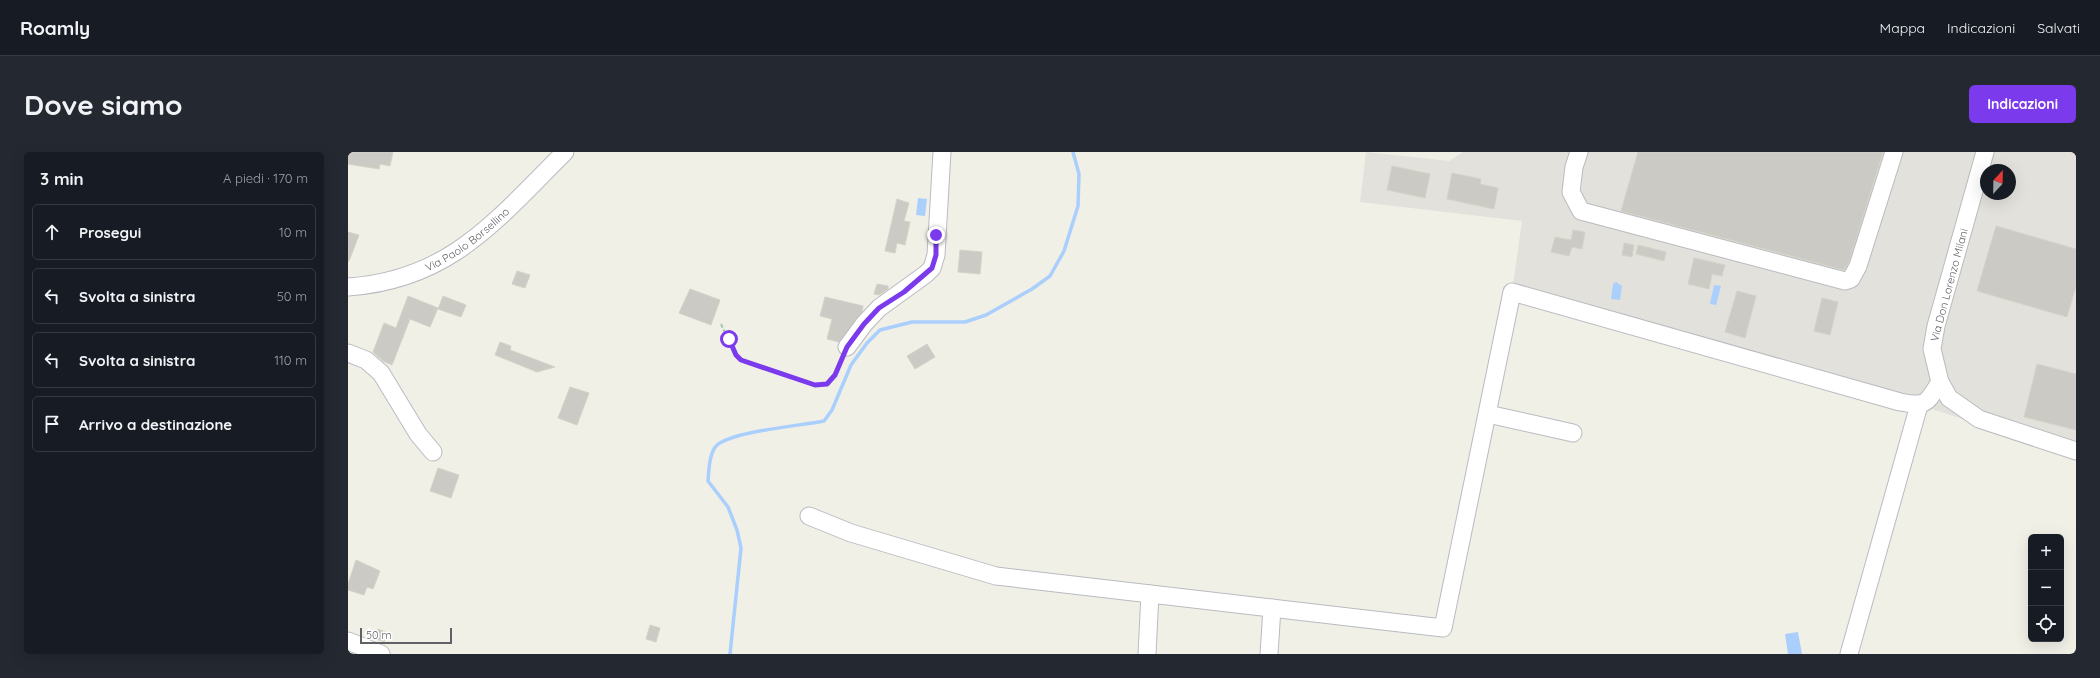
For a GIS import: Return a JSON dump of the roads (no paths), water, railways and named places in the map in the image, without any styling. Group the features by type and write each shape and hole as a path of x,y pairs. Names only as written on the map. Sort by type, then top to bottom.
{"street":[{"name":"Via Paolo Borsellino","path":"348,286 393,280 417,273 450,257 483,233 565,152"},
{"path":"847,347 864,324 879,308 909,287 932,268 936,255 942,152"},
{"path":"1579,152 1574,167 1571,192 1581,211 1845,281 1851,279 1858,266 1894,152"},
{"name":"Via Don Lorenzo Milani","path":"1985,152 1936,326 1932,349 1940,382 1949,398 1979,419 2076,451"},
{"path":"809,516 851,533 996,576 1442,628 1488,414 1512,292 1918,405 1928,400 1940,382"},
{"path":"348,353 366,360 381,373 418,434 433,452"},
{"path":"1849,654 1918,405"},
{"path":"1488,414 1573,434"},
{"path":"1147,654 1150,594"},
{"path":"1269,654 1272,608"},
{"path":"353,645 381,654"}],"water":[{"path":"918,198 927,199 925,216 916,215"},
{"path":"1616,282 1622,286 1620,300 1611,299 1613,284"},
{"path":"1714,285 1721,286 1716,305 1710,304"},
{"path":"1798,632 1802,654 1788,654 1785,634"}],"waterway":[{"path":"730,654 741,548 737,530 728,507 708,481 710,462 714,448 725,440 737,436 824,421 832,410 851,365 867,343 880,330 912,322 965,322 986,315 1032,289 1050,276 1064,251 1078,206 1079,174 1073,152"}]}
